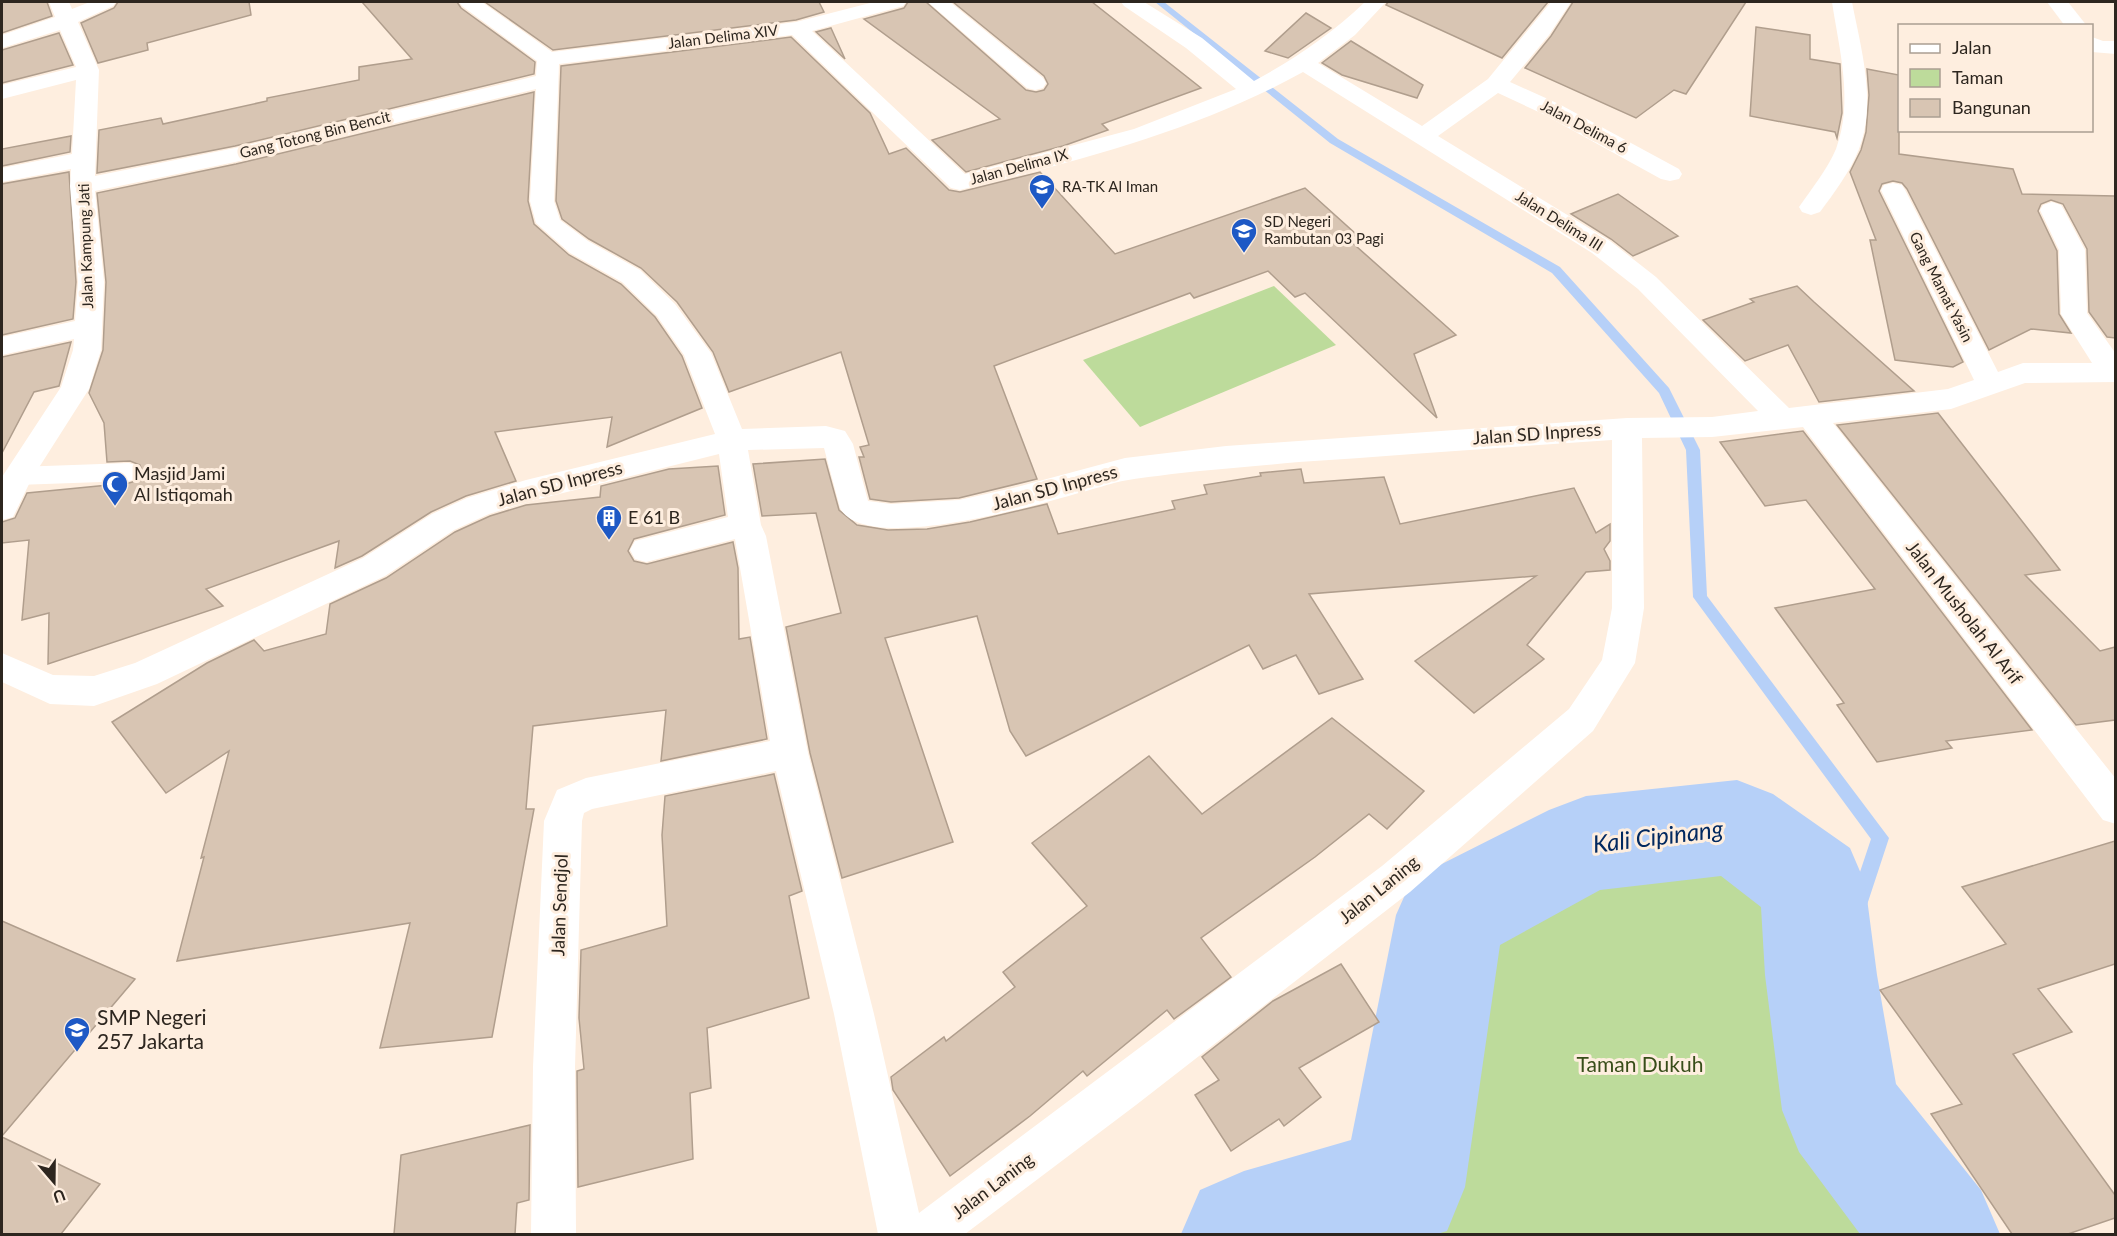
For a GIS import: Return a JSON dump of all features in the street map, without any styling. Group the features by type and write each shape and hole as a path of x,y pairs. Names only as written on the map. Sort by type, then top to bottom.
{"street":[{"path":"2,42 43,30 62,10 106,2"},
{"path":"469,2 547,69 542,201 549,223 579,247 631,276 666,310 697,353 732,440 745,525 750,536 790,753 854,1014 901,1234"},
{"name":"Jalan Delima XIV","path":"547,69 797,28 896,2"},
{"path":"938,2 1035,83"},
{"path":"1131,2 1194,43 1255,90 1303,63 1347,30 1376,2"},
{"path":"1423,136 1496,84 1561,2"},
{"path":"1811,207 1836,172 1849,146 1856,111 1842,2"},
{"path":"2057,2 2075,24"},
{"name":"Jalan Kampung Jati","path":"2,509 17,476 75,389 87,350 91,282 82,186 88,70 62,10"},
{"name":"Jalan Delima IX","path":"797,28 960,183 1142,134 1255,90"},
{"path":"2093,44 2098,47 2115,48"},
{"name":"Jalan Delima III","path":"1303,63 1586,237 1647,283 1798,418"},
{"name":"Gang Totong Bin Bencit","path":"82,186 235,155 547,69"},
{"path":"2,92 88,70"},
{"name":"Jalan Delima 6","path":"1496,84 1551,108 1670,174"},
{"path":"2,175 84,159"},
{"name":"Gang Mamat Yasin","path":"1893,190 1990,384"},
{"path":"2052,210 2072,250 2074,314 2114,372"},
{"path":"2,346 88,327"},
{"name":"Jalan SD Inpress","path":"2,667 50,689 94,691 145,674 374,567 443,522 478,507 526,491 732,440 826,437 835,439 855,508 867,514 907,516 959,512 1013,500 1125,469 1226,457 1645,428 1712,427 1952,399 2023,373 2114,372"},
{"name":"Jalan Musholah Al Arif","path":"1798,418 2115,808"},
{"name":"Jalan Laning","path":"928,1234 1121,1090 1396,879 1581,720 1618,663 1628,608 1645,428"},
{"path":"646,550 745,525"},
{"name":"Jalan Sendjol","path":"553,1234 554,1067 563,822 570,802 586,794 790,753"}],"lane":[{"path":"17,476 129,472"}],"green space":[{"path":"1274,286 1336,345 1140,427 1083,360"},
{"name":"Taman Dukuh","path":"1738,837 1800,882 1807,1041 1842,1132 1906,1234 1288,1234 1405,1196 1436,1170 1453,1146 1471,1085 1471,1020 1464,967 1471,919 1523,885 1609,858 1685,840"}],"building":[{"path":"2,2 47,2 52,16 2,33"},
{"path":"118,2 249,2 251,15 147,43 148,50 98,63 81,23 114,8"},
{"path":"362,2 457,2 461,8 535,62 534,74 235,146 97,173 99,130 161,118 163,124 267,101 267,98 359,80 359,67 412,59"},
{"path":"485,2 819,2 824,12 796,20 553,50"},
{"path":"908,2 926,2 1026,90 1036,92 1044,90 1048,84 1044,76 953,2 1092,2 1201,88 1102,124 1108,130 1063,146 966,172 932,140 1000,119 864,19 904,8"},
{"path":"1388,2 1548,2 1502,58 1386,5"},
{"path":"1573,2 1746,2 1686,94 1674,90 1636,118 1525,68 1551,36"},
{"path":"1306,13 1331,28 1288,58 1265,51"},
{"path":"1756,27 1810,35 1810,59 1840,64 1842,113 1837,138 1835,132 1750,116"},
{"path":"831,28 845,59 816,32"},
{"path":"59,33 73,65 2,83 2,50"},
{"path":"791,37 870,113 889,154 906,148 949,190 960,192 1040,172 1115,254 1305,188 1357,235 1347,238 1456,335 1414,354 1437,418 1305,293 1295,297 1268,271 1194,298 1190,293 994,366 1037,479 959,498 891,502 870,499 859,457 864,457 860,447 869,445 841,352 729,392 713,352 677,302 641,268 589,239 562,219 556,201 561,66"},
{"path":"1351,41 1423,85 1417,98 1342,75 1322,63"},
{"path":"1867,69 1898,75 1899,154 2013,169 2022,194 2115,196 2115,338 2107,337 2089,312 2087,249 2063,204 2051,200 2041,204 2038,211 2057,251 2059,314 2071,333 2031,329 1989,350 1907,189 1902,183 1893,181 1882,184 1879,191 1963,362 1953,367 1895,360 1870,240 1876,240 1850,172 1861,150 1866,132 1869,95"},
{"path":"534,92 528,201 534,224 569,255 621,284 655,317 682,356 702,408 607,447 612,417 495,432 516,481 466,496 431,512 362,556 335,568 339,541 206,589 223,606 48,664 49,613 22,620 29,540 2,543 2,522 15,518 27,493 129,483 139,480 143,473 140,465 130,461 107,462 104,423 89,393 103,350 106,282 97,193 236,164"},
{"path":"71,136 70,152 2,166 2,149"},
{"path":"69,172 76,282 73,319 2,335 2,184"},
{"path":"1618,194 1678,236 1633,256 1571,214"},
{"path":"1797,286 1914,391 1819,402 1788,345 1745,361 1703,320 1754,302 1750,299"},
{"path":"71,342 59,386 34,392 2,453 2,357"},
{"path":"1938,413 2060,570 2025,575 2100,651 2115,647 2115,720 2076,725 1837,425"},
{"path":"1803,431 2032,730 1946,741 1952,748 1877,762 1837,705 1844,703 1775,608 1875,589 1806,500 1765,506 1720,442"},
{"path":"825,459 839,510 857,525 888,530 927,529 970,522 1047,504 1058,534 1175,509 1172,501 1207,494 1204,485 1261,476 1260,473 1301,469 1304,483 1384,477 1400,524 1574,488 1596,533 1610,524 1610,541 1604,549 1610,561 1610,570 1586,572 1527,645 1544,659 1474,713 1415,661 1536,576 1309,594 1363,679 1319,694 1296,655 1263,669 1249,645 1026,756 1010,731 977,616 885,638 953,842 842,878 810,753 786,627 841,613 816,513 762,516 753,464"},
{"path":"718,466 725,515 634,539 628,551 634,561 647,564 733,542 738,568 739,639 750,637 767,739 661,761 666,710 533,726 526,809 534,809 492,1037 380,1048 410,923 177,961 229,751 166,793 112,722 207,663 254,640 264,651 326,634 330,604 386,578 455,532 490,516 526,505 600,497 601,486 669,469"},
{"path":"1332,718 1424,791 1387,829 1369,814 1315,857 1201,938 1231,977 1174,1019 1167,1010 1087,1076 1083,1071 1030,1116 950,1176 893,1090 891,1077 944,1037 946,1041 1015,987 1003,972 1087,906 1032,843 1149,756 1202,814"},
{"path":"774,774 802,891 789,896 809,998 707,1028 711,1088 690,1093 693,1159 578,1187 577,1071 584,1069 579,1018 581,950 667,926 662,835 665,796"},
{"path":"2115,841 2115,964 2038,989 2072,1032 2013,1054 2115,1195 2115,1218 2068,1234 2012,1234 1931,1114 1962,1104 1880,990 2006,944 1962,887"},
{"path":"2,921 135,979 2,1136"},
{"path":"1341,964 1379,1022 1299,1068 1321,1097 1284,1126 1279,1119 1231,1151 1195,1095 1219,1080 1202,1057 1273,1001"},
{"path":"530,1125 529,1200 517,1203 515,1234 394,1234 401,1155"},
{"path":"2,1137 100,1184 61,1234 2,1234"}],"waterway":[{"path":"1159,2 1334,141 1556,270 1664,391 1693,450 1700,597 1880,838 1857,908 1821,975"},
{"name":"Kali Cipinang","path":"1244,1234 1403,1187 1450,915 1586,844 1737,827 1812,883 1821,975 1841,1110 1937,1234"}],"place":[{"name":"RA-TK Al Iman","path":"1042,210"},
{"name":"SD Negeri Rambutan 03 Pagi","path":"1244,254"},
{"name":"Masjid Jami Al Istiqomah","path":"115,507"},
{"name":"E 61 B","path":"609,541"},
{"name":"SMP Negeri 257 Jakarta","path":"77,1053"}]}
